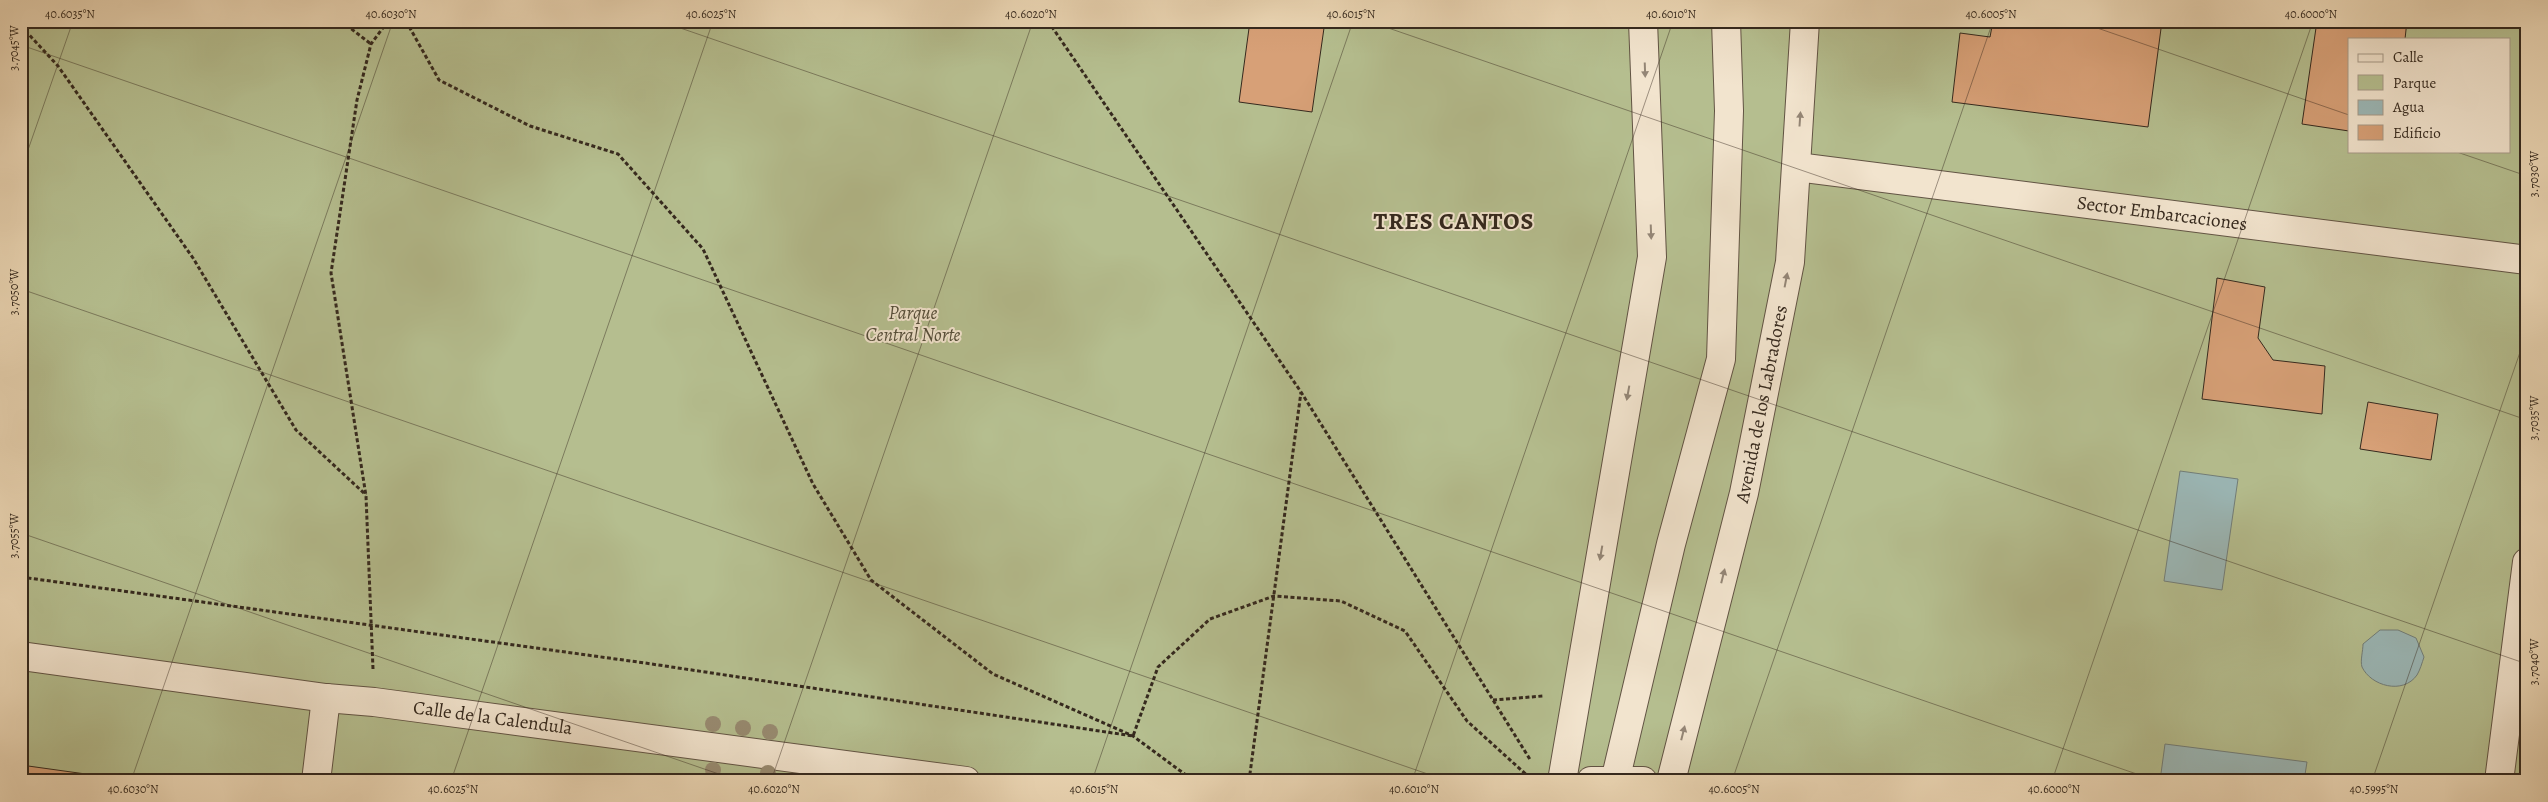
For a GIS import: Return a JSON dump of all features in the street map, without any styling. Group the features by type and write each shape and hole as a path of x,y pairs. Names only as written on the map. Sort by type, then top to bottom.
{"street":[{"path":"1562,781 1652,257 1643,21"},
{"path":"1615,781 1670,544 1721,359 1729,111 1726,21"},
{"name":"Avenida de los Labradores","path":"1671,781 1744,493 1790,262 1805,21"},
{"name":"Sector Embarcaciones","path":"1797,167 2527,260"},
{"path":"2499,781 2527,562"},
{"name":"Calle de la Calendula","path":"21,656 326,698 374,702 966,781"},
{"path":"316,781 326,698"},
{"path":"1591,781 1643,781"}],"path":[{"path":"341,21 371,44"},
{"path":"374,702 366,496 330,272 357,100 371,44 388,21"},
{"path":"406,21 438,80 530,126 618,154 703,249 813,484 870,580 993,674 1133,736 1194,781"},
{"path":"1048,21 1301,392 1534,764"},
{"path":"21,26 58,66 193,258 296,430 366,496"},
{"path":"1249,781 1301,392"},
{"path":"21,577 645,663 1133,736"},
{"path":"1133,736 1158,667 1210,619 1274,596 1341,601 1404,631 1467,721 1532,781"}],"green space":[{"name":"Parque Central Norte","path":"21,21 2527,21 2527,781 21,781"}],"water":[{"path":"2180,471 2238,479 2222,590 2164,581"},
{"path":"2380,630 2398,630 2416,638 2424,657 2417,675 2404,685 2388,686 2380,683 2366,674 2362,667 2363,644"},
{"path":"2165,744 2307,762 2304,781 2160,781"}],"building":[{"path":"1250,21 1325,21 1312,112 1239,102"},
{"path":"1993,21 2162,21 2148,127 1952,102 1960,33 1990,37"},
{"path":"2317,21 2407,21 2405,38 2348,38 2348,131 2302,124"},
{"path":"2217,278 2265,287 2258,338 2273,360 2325,366 2322,414 2202,399"},
{"path":"2368,402 2438,414 2431,460 2360,449"},
{"path":"21,765 136,781 21,781"}],"district":[{"name":"TRES CANTOS","path":"1454,221"}]}
